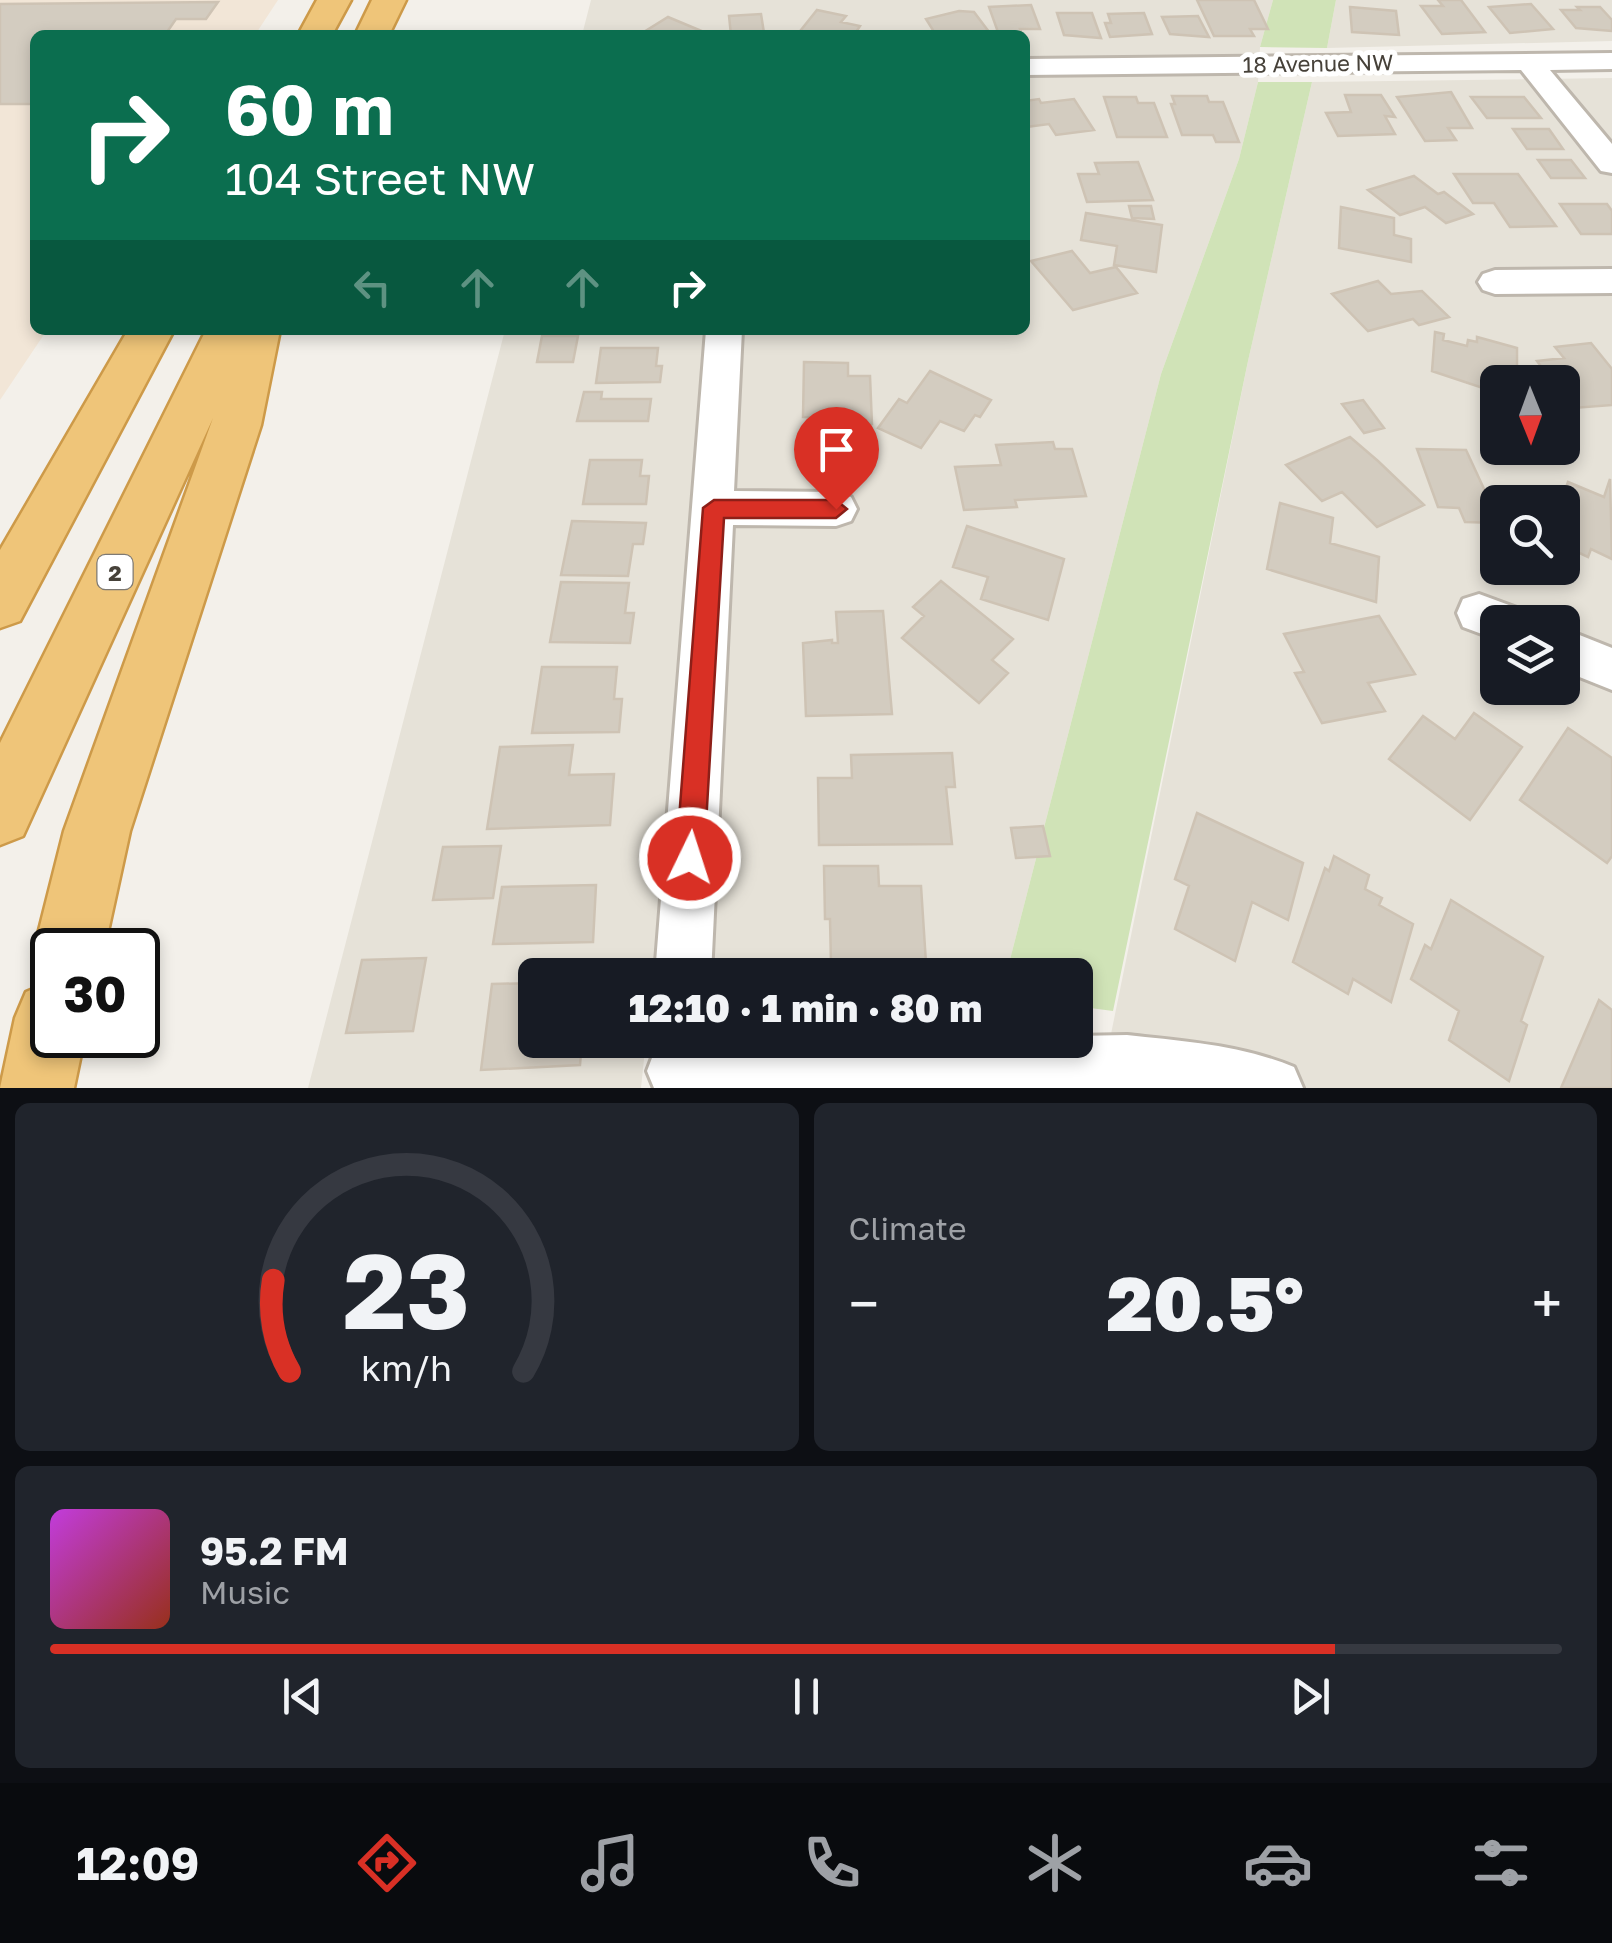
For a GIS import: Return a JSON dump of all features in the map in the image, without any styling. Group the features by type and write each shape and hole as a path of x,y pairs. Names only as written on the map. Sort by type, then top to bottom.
{"highway":[{"path":"318,30 334,0"},
{"path":"374,30 389,0"},
{"path":"7,587 148,335"},
{"name":"2","path":"0,813 227,335"},
{"path":"73,928 97,831 236,424 256,335"},
{"path":"36,1088 43,1058"}],"street":[{"name":"18 Avenue NW","path":"1030,67 1612,61"},
{"path":"1528,62 1612,164"},
{"path":"1495,282 1612,281"},
{"path":"683,958 724,335"},
{"path":"714,508 836,509"},
{"path":"1580,656 1612,669"},
{"path":"677,1066 1126,1064 1210,1074 1272,1088"}],"shaded area":[{"path":"0,0 278,0 258,30 30,30 30,335 44,335 0,400"},
{"path":"591,0 1273,0 1239,159 1161,374 1010,958 518,958 518,1058 644,1058 641,1088 308,1088 504,335 1030,335 1030,30 583,30"},
{"path":"1336,0 1612,0 1612,41 1327,48"},
{"path":"1612,78 1612,1088 1100,1088 1248,361 1312,82"}],"green space":[{"path":"1273,0 1336,0 1327,48 1260,47"},
{"path":"1258,82 1312,82 1248,361 1113,1011 1093,1008 1093,958 1010,958 1161,374 1239,159"}],"building":[{"path":"1197,0 1254,0 1268,29 1250,29 1254,36 1214,36"},
{"path":"1438,0 1461,0 1485,32 1442,34 1421,6 1443,6"},
{"path":"218,2 206,19 176,19 168,30 30,30 30,104 0,104 0,4"},
{"path":"1531,4 1553,29 1510,33 1489,7"},
{"path":"1031,5 1040,29 997,30 989,7"},
{"path":"1350,7 1396,11 1399,35 1352,32"},
{"path":"1577,7 1600,7 1612,20 1612,31 1576,28 1561,10 1580,10"},
{"path":"817,10 846,16 841,22 860,26 857,30 801,30"},
{"path":"959,11 974,12 988,30 933,30 926,19"},
{"path":"1057,13 1092,13 1101,38 1064,35"},
{"path":"1144,13 1152,34 1110,37 1105,23 1111,23 1108,14"},
{"path":"761,14 764,30 730,30 729,16"},
{"path":"1198,16 1209,37 1170,34 1162,17"},
{"path":"668,17 699,30 647,30"},
{"path":"1451,92 1472,128 1448,128 1456,140 1425,141 1397,97"},
{"path":"1345,95 1381,95 1395,117 1385,116 1395,134 1338,136 1326,113 1351,112"},
{"path":"1172,96 1207,96 1209,102 1223,102 1239,142 1216,142 1213,135 1182,135"},
{"path":"1104,97 1136,97 1138,103 1154,103 1167,137 1117,137"},
{"path":"1471,97 1524,97 1541,118 1487,118"},
{"path":"1039,99 1041,103 1074,99 1094,130 1056,135 1049,124 1030,126 1030,100"},
{"path":"1513,129 1549,129 1563,149 1527,149"},
{"path":"1538,160 1571,160 1585,178 1551,178"},
{"path":"1138,162 1153,200 1087,202 1078,174 1099,174 1095,163"},
{"path":"1454,174 1518,174 1556,226 1510,227 1494,203 1473,203"},
{"path":"1414,176 1473,214 1446,223 1425,207 1400,215 1368,190"},
{"path":"1560,204 1607,204 1612,211 1612,234 1581,234"},
{"path":"1129,206 1151,206 1154,219 1132,218"},
{"path":"1341,207 1394,218 1394,235 1411,239 1411,262 1339,248"},
{"path":"1086,213 1162,225 1156,272 1114,265 1117,246 1081,240"},
{"path":"1072,251 1090,273 1116,267 1137,293 1073,310 1031,261"},
{"path":"1378,281 1391,294 1422,291 1449,317 1419,325 1413,319 1368,331 1332,294"},
{"path":"1435,332 1444,334 1443,340 1467,346 1468,340 1477,342 1477,337 1517,348 1517,365 1480,365 1480,387 1432,371"},
{"path":"542,336 578,336 573,362 537,362"},
{"path":"1591,343 1612,369 1612,405 1580,407 1580,365 1540,365 1537,361 1564,358 1555,347"},
{"path":"601,348 658,348 656,366 662,366 660,382 596,383"},
{"path":"804,362 848,363 848,376 870,376 872,424 803,417"},
{"path":"930,371 991,400 964,431 940,421 921,448 878,428 899,399 907,403"},
{"path":"584,392 602,392 601,399 651,399 648,421 577,421"},
{"path":"1363,400 1384,428 1364,433 1342,404"},
{"path":"1350,437 1424,505 1377,527 1342,492 1322,501 1286,465"},
{"path":"1053,442 1055,449 1072,449 1086,496 1015,500 1017,507 964,510 955,467 1001,465 996,445"},
{"path":"1417,449 1466,450 1482,485 1480,522 1465,522 1459,508 1438,507"},
{"path":"590,460 642,460 640,476 649,476 646,504 583,504"},
{"path":"1610,479 1612,559 1591,549 1588,557 1580,553 1580,487 1604,497"},
{"path":"1280,503 1333,518 1330,543 1379,557 1376,602 1267,569"},
{"path":"572,521 646,523 643,544 633,544 628,576 561,575"},
{"path":"967,526 1064,559 1048,620 981,599 988,577 953,567"},
{"path":"941,581 1013,639 992,660 1008,673 979,703 902,638 924,616 913,607"},
{"path":"561,582 629,583 625,613 634,613 630,643 550,642"},
{"path":"883,611 892,714 806,716 803,643 838,643 836,612"},
{"path":"1379,616 1415,674 1368,683 1385,711 1322,723 1295,673 1304,672 1284,634"},
{"path":"542,667 617,667 614,699 622,699 619,732 532,733"},
{"path":"1474,713 1522,747 1470,820 1389,759 1423,716 1455,739"},
{"path":"1568,728 1612,758 1612,856 1607,863 1520,800"},
{"path":"573,745 569,775 614,774 610,825 487,829 500,747"},
{"path":"952,753 955,787 946,787 952,844 819,845 818,778 852,778 851,755"},
{"path":"1197,813 1303,863 1288,920 1252,902 1235,961 1175,929 1189,886 1175,879"},
{"path":"1043,826 1050,856 1016,858 1011,828"},
{"path":"501,846 493,898 433,900 443,847"},
{"path":"1334,856 1369,875 1365,889 1382,898 1379,905 1413,924 1391,1002 1353,979 1348,994 1293,962 1325,868 1329,871"},
{"path":"824,866 878,866 879,886 921,886 926,958 831,958 830,919 825,919"},
{"path":"596,885 593,942 493,944 502,887"},
{"path":"1451,900 1543,957 1521,1021 1527,1025 1509,1081 1449,1040 1459,1011 1411,979 1425,945 1431,949"},
{"path":"426,958 413,1031 346,1033 362,960"},
{"path":"518,983 518,1058 581,1058 580,1065 481,1070 492,984"},
{"path":"1599,1000 1612,1010 1612,1088 1561,1088"}],"route":[{"path":"690,858 714,508 836,509"}]}
